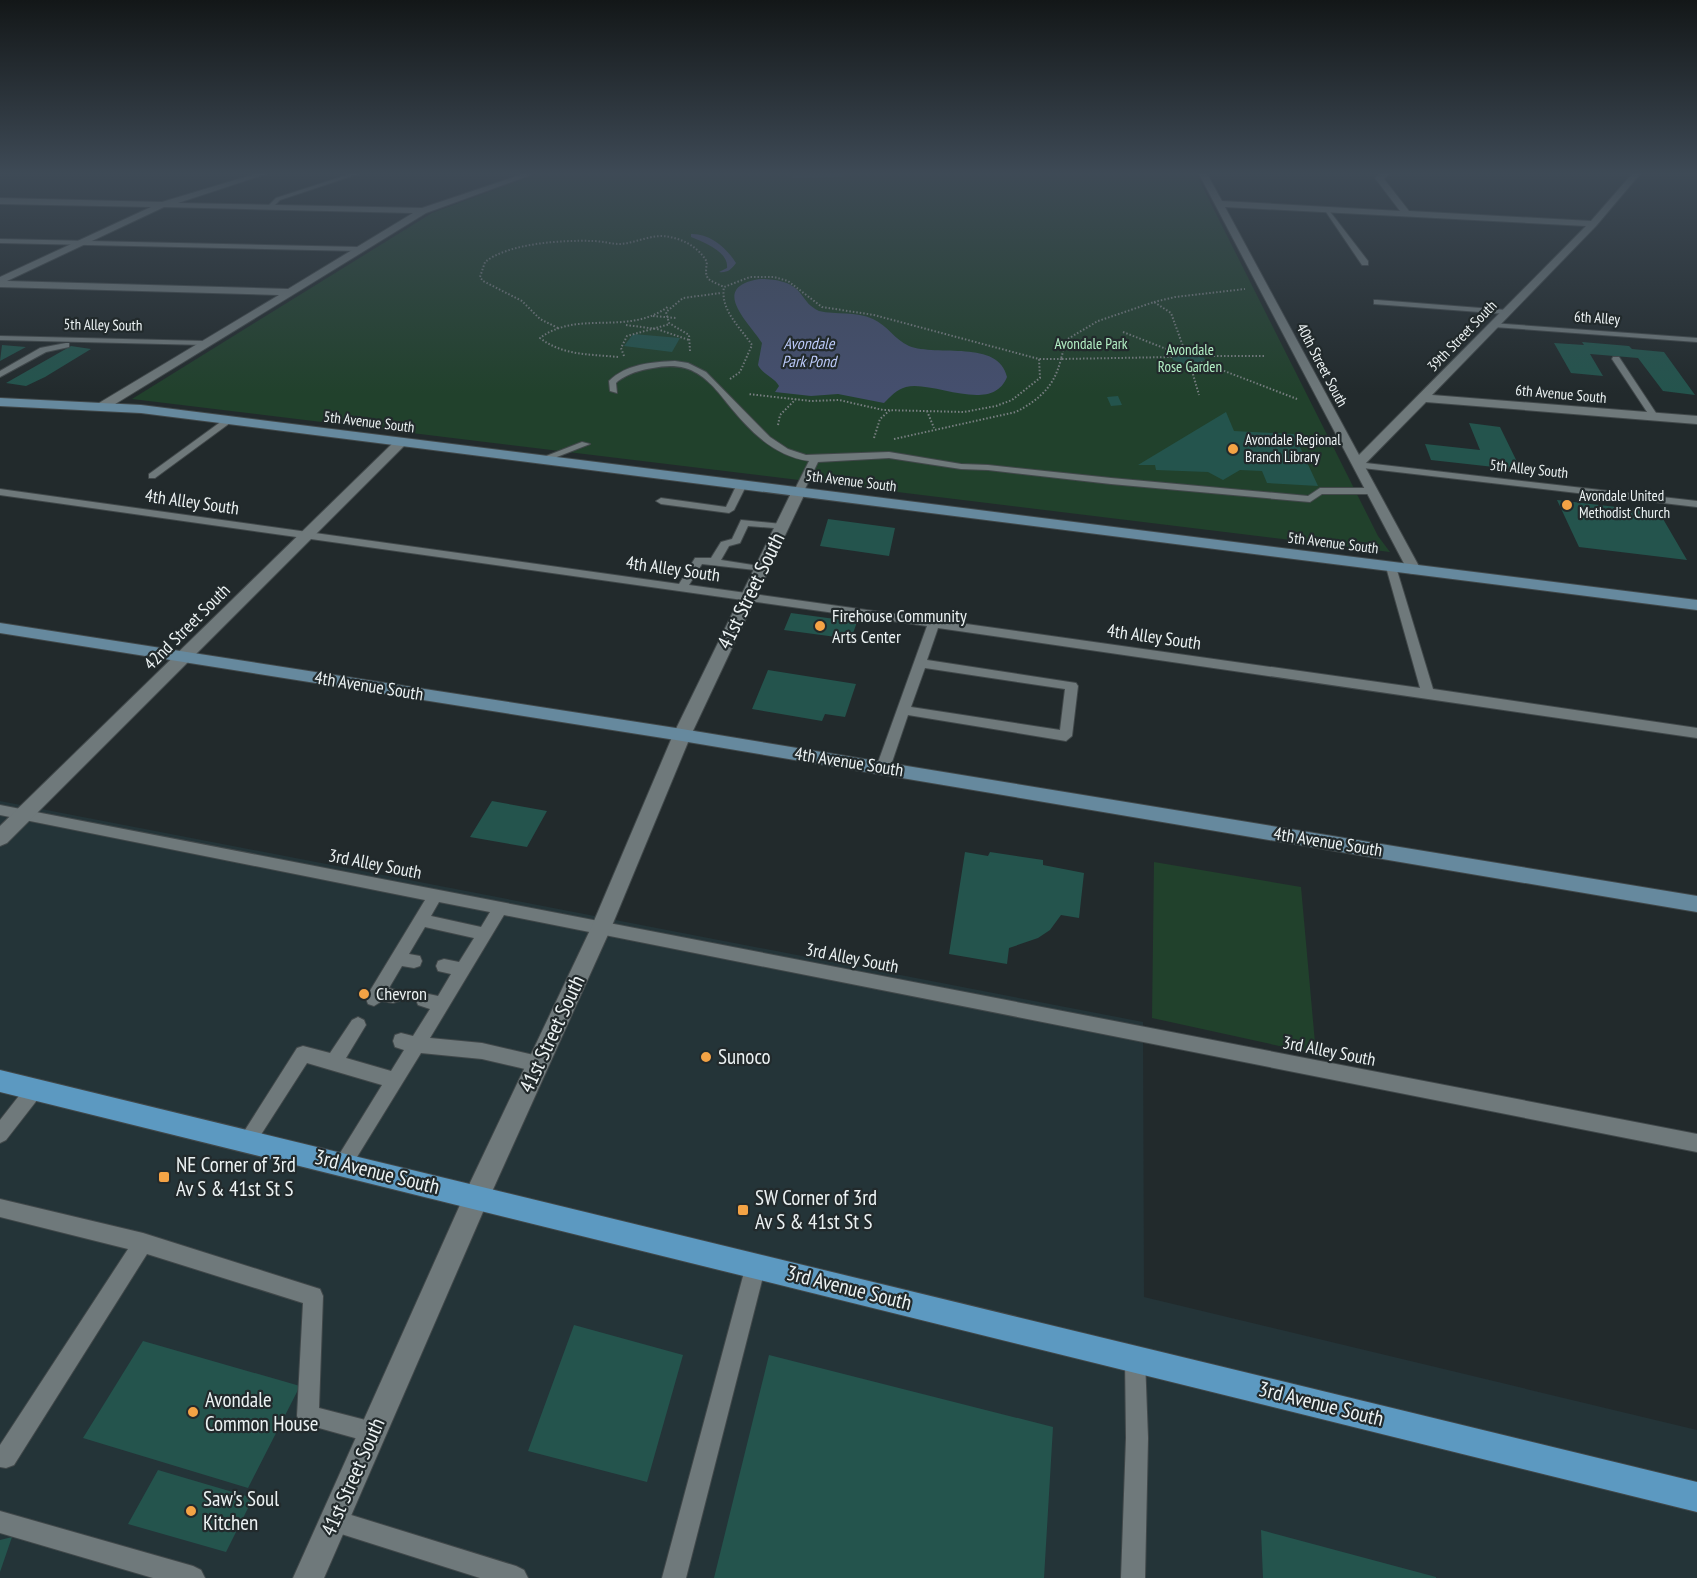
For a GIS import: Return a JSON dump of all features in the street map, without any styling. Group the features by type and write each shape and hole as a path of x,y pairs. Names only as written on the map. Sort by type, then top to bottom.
{"main road":[{"name":"3rd Avenue South","path":"0,1081 477,1196 1697,1497"}],"street":[{"path":"0,282 69,248"},
{"name":"40th Street South","path":"1244,248 1414,570"},
{"name":"39th Street South","path":"1358,465 1570,248"},
{"path":"103,406 359,249"},
{"path":"0,282 287,292"},
{"name":"6th Avenue South","path":"1423,398 1697,420"},
{"name":"5th Avenue South","path":"0,402 103,406 229,420 1697,604"},
{"name":"42nd Street South","path":"0,838 401,442"},
{"name":"41st Street South","path":"308,1578 477,1196 601,928 682,735 799,491"},
{"name":"4th Avenue South","path":"0,628 682,735 1697,904"}],"lane":[{"path":"295,248 359,249"},
{"path":"1354,248 1365,263"},
{"path":"1377,302 1506,312"},
{"name":"6th Alley","path":"1494,325 1697,340"},
{"name":"5th Alley South","path":"0,338 205,343"},
{"path":"41,339 44,350"},
{"path":"0,374 44,350 80,340"},
{"path":"1616,359 1654,416"},
{"path":"614,391 612,383 617,377 638,368 669,363 688,364 703,371 751,424 781,449 814,460 836,460 873,454 889,455 957,467 989,468 1039,475 1310,499 1320,491 1371,491"},
{"path":"152,476 229,420"},
{"path":"736,428 751,424"},
{"path":"541,460 585,444"},
{"path":"799,491 814,460"},
{"name":"5th Alley South","path":"1358,465 1697,504"},
{"path":"729,510 742,484"},
{"name":"4th Alley South","path":"0,492 304,537 1428,693 1697,734"},
{"path":"661,501 729,510 742,517 745,522"},
{"path":"745,522 782,527"},
{"path":"714,562 725,544 736,541 745,522"},
{"path":"681,588 699,560 761,569"},
{"path":"1391,567 1428,693"},
{"path":"883,768 934,624"},
{"path":"902,710 1066,736 1072,686 920,663"},
{"name":"3rd Alley South","path":"0,810 1697,1143"},
{"path":"382,996 406,960 421,920 435,896"},
{"path":"343,1164 395,1080 409,1043 442,1004 500,909"},
{"path":"421,920 485,934"},
{"path":"444,966 463,970"},
{"path":"424,1000 442,1004"},
{"path":"334,1062 360,1031"},
{"path":"409,1043 482,1051 538,1064"},
{"path":"247,1141 303,1054 395,1080"},
{"path":"0,1134 35,1089"},
{"path":"0,1208 143,1243 314,1296 308,1416 373,1432"},
{"path":"0,1456 6,1457 143,1243"},
{"path":"674,1578 756,1265"},
{"path":"1133,1578 1137,1438 1135,1359"},
{"path":"334,1521 516,1578"},
{"path":"0,1522 194,1578"}],"path":[{"path":"522,248 501,252 486,261 481,267 480,277 483,281 522,301 540,319 558,328"},
{"path":"692,248 707,262 705,275 707,279 724,287 750,277 774,277 788,281 822,307 874,315 1039,358 1172,357"},
{"path":"724,287 722,293 725,304 752,345 740,372 729,379"},
{"path":"886,441 934,428 1016,412 1033,403 1050,390 1058,377 1066,340 1098,321 1154,302 1209,292 1246,290"},
{"path":"617,324 643,320 696,294 722,293"},
{"path":"1154,302 1171,313 1184,349"},
{"path":"669,306 666,318 670,324 682,328 689,335 691,352"},
{"path":"652,316 676,318"},
{"path":"637,332 643,320"},
{"path":"670,324 657,329 627,336 621,348 625,360 560,349 546,344 540,338 545,333 571,325 617,324 657,329 689,340"},
{"path":"1123,332 1174,352"},
{"path":"1203,356 1266,356"},
{"path":"741,394 841,400 866,408 958,413 982,410 1009,402 1029,390 1040,378 1039,358"},
{"path":"1201,362 1298,399"},
{"path":"1190,364 1199,395"},
{"path":"777,427 780,416 796,399"},
{"path":"869,443 874,439 880,419 890,410"},
{"path":"927,411 934,428"}],"shaded area":[{"path":"0,801 1143,1022 1144,1297 1697,1430 1697,1578 0,1578"}],"green space":[{"name":"Avondale Park","path":"376,248 1233,248 1378,536 1390,552 132,399"},
{"path":"1154,862 1301,887 1316,1054 1152,1018"}],"water":[{"path":"715,248 723,248 728,252 736,263 732,268 719,272 727,268 727,262"},
{"name":"Avondale Park Pond","path":"760,279 777,280 793,286 810,306 819,311 860,315 873,319 909,346 921,349 980,353 1002,365 1007,377 999,388 989,394 961,394 917,386 906,387 896,392 884,403 838,394 811,396 775,392 779,386 758,365 762,343 742,316 734,297 737,289 745,283"}],"building":[{"path":"633,334 680,338 672,352 624,346"},
{"path":"1582,342 1664,352 1695,395 1663,391 1638,358 1590,354 1603,376 1571,373 1554,343 1584,345"},
{"path":"2,345 26,347 0,361"},
{"path":"71,346 91,349 26,386 6,383"},
{"path":"1178,349 1202,353 1205,360 1197,364 1184,364 1173,360 1170,353"},
{"path":"1118,396 1122,405 1111,406 1107,397"},
{"name":"Avondale Regional Branch Library","path":"1226,412 1234,431 1294,434 1318,486 1267,483 1262,471 1240,470 1223,480 1208,472 1156,470 1155,465 1138,465"},
{"path":"1469,423 1500,427 1521,470 1431,460 1425,444 1480,450"},
{"path":"1557,500 1659,512 1687,560 1579,547"},
{"path":"828,519 895,528 889,556 820,546"},
{"name":"Firehouse Community Arts Center","path":"791,613 857,622 851,639 784,630"},
{"path":"768,670 856,684 845,717 825,714 822,721 752,709"},
{"path":"492,801 547,811 527,847 470,837"},
{"path":"965,852 988,856 990,852 1043,860 1043,865 1084,873 1079,918 1061,915 1050,930 1038,938 1009,948 1007,964 949,954"},
{"path":"574,1325 683,1355 647,1482 528,1451"},
{"name":"Avondale Common House","path":"143,1341 300,1386 248,1488 83,1438"},
{"path":"769,1355 1053,1427 1044,1578 714,1578"},
{"name":"Saw's Soul Kitchen","path":"158,1470 253,1498 226,1552 128,1524"},
{"path":"1261,1530 1436,1577 1436,1578 1263,1578"},
{"path":"12,1537 0,1572 0,1540"}],"place":[{"name":"Avondale Regional Branch Library","path":"1233,449"},
{"name":"Avondale United Methodist Church","path":"1567,505"},
{"name":"Firehouse Community Arts Center","path":"820,626"},
{"name":"Chevron","path":"364,994"},
{"name":"Sunoco","path":"706,1057"},
{"name":"NE Corner of 3rd Av S & 41st St S","path":"164,1177"},
{"name":"SW Corner of 3rd Av S & 41st St S","path":"743,1210"},
{"name":"Avondale Common House","path":"193,1412"},
{"name":"Saw's Soul Kitchen","path":"191,1511"}],"park label":[{"name":"Avondale Rose Garden","path":"1190,358"}]}
